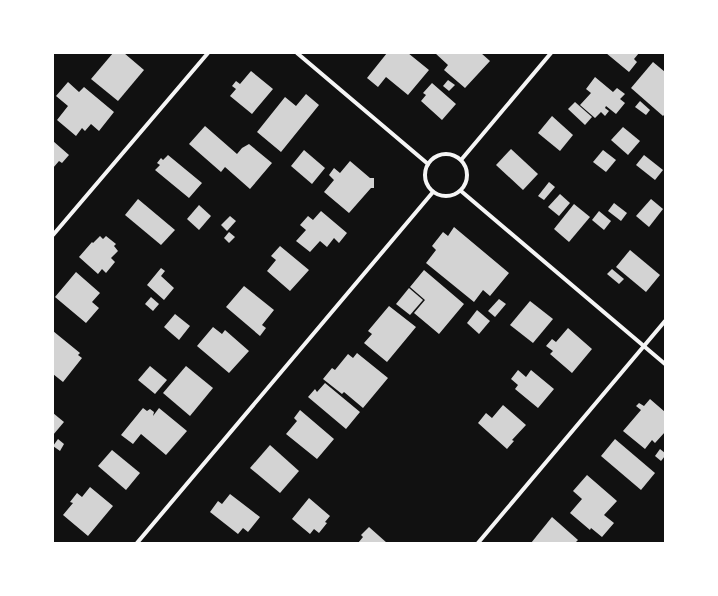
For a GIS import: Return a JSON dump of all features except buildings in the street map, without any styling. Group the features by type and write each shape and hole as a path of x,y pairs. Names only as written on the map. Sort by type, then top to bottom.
{"street":[{"path":"53,235 208,53"},
{"path":"297,53 428,164"},
{"path":"461,160 551,53"},
{"path":"444,154 456,156 461,160 468,172 468,179 465,186 456,194 450,196 438,195 433,192 426,182 426,170 428,164 432,159 444,154"},
{"path":"461,191 665,364"},
{"path":"137,543 433,192"},
{"path":"478,543 665,321"}]}
